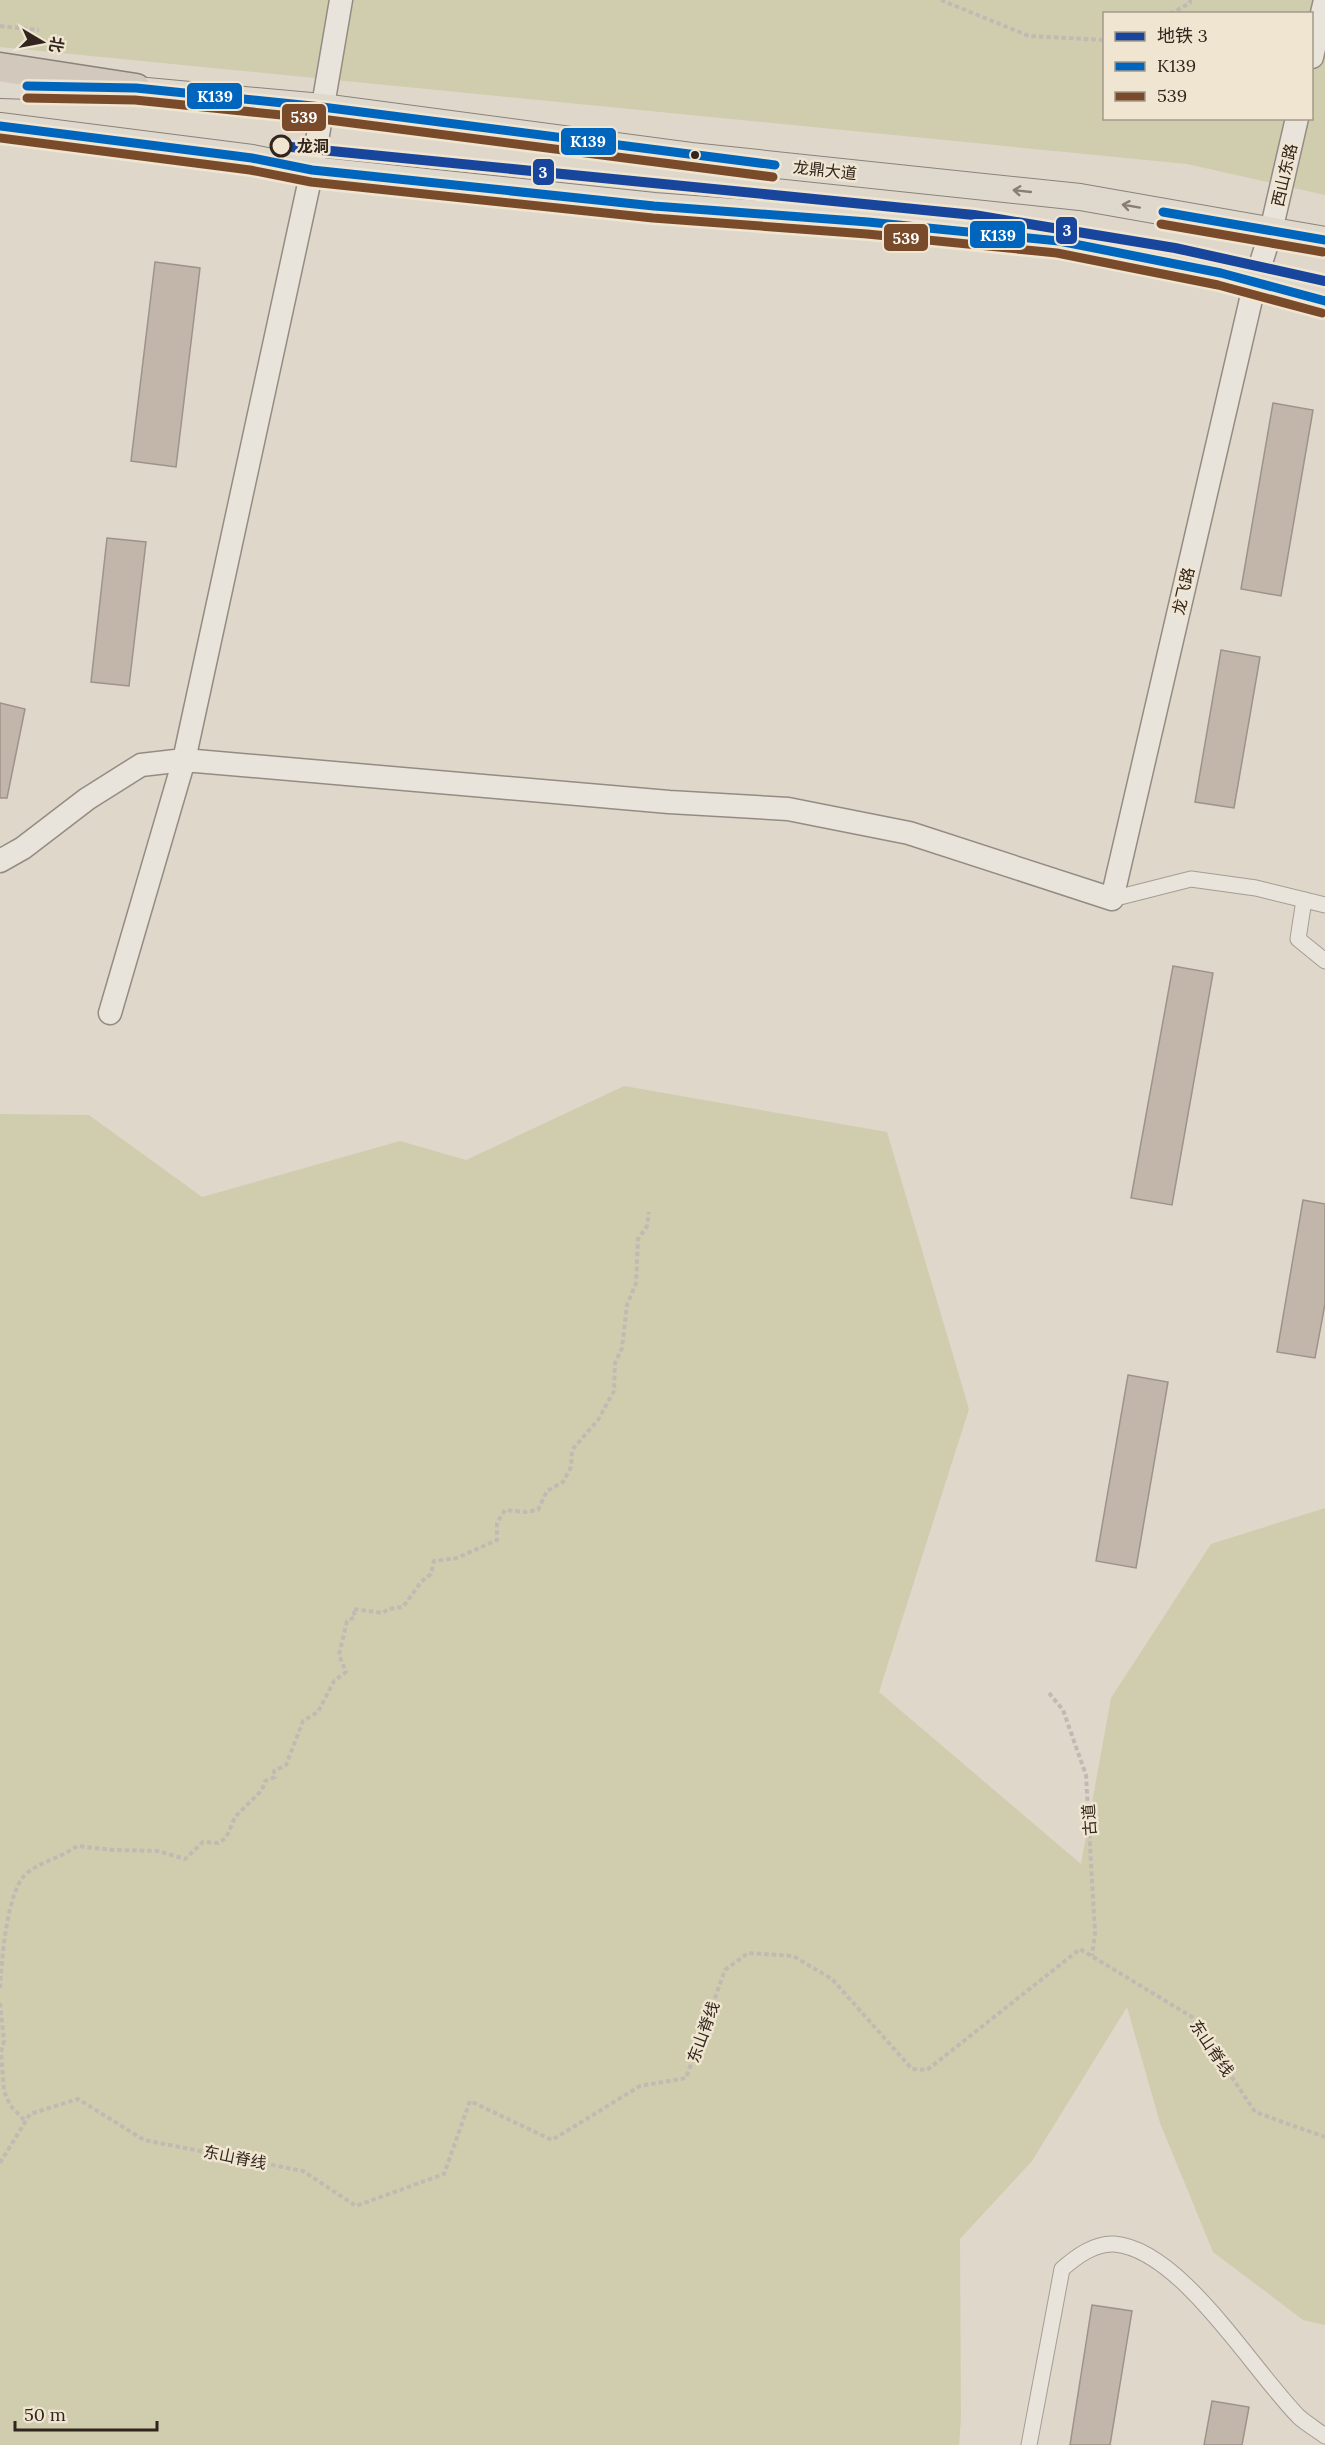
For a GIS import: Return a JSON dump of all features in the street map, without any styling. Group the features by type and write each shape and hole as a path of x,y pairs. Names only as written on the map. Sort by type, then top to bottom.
{"highway":[{"path":"0,67 136,88"}],"main road":[{"name":"龙鼎大道","path":"0,85 136,88 322,107 691,156 1080,197 1325,240"},
{"path":"0,126 252,158 312,170 654,206 868,222 1059,241 1221,273 1325,301"}],"street":[{"path":"110,1013 184,760 312,170 340,0"},
{"path":"1313,50 1325,0"},
{"name":"西山东路","path":"1255,282 1271,231 1297,120"},
{"name":"龙飞路","path":"1112,899 1255,282"},
{"path":"0,861 23,848 87,799 141,765 184,760 669,802 788,809 909,833 1112,899 1191,879 1256,888 1325,906"},
{"path":"1304,900 1298,939 1325,961"},
{"path":"1029,2445 1062,2269 1076,2257 1096,2247 1114,2244 1152,2255 1170,2269 1234,2339 1300,2417 1325,2436"}],"path":[{"path":"941,0 1029,36 1103,39"},
{"path":"1173,12 1190,2"},
{"path":"0,26 39,30"},
{"path":"0,1988 7,1924 18,1882 28,1873 63,1856 77,1846 158,1851 185,1859 203,1842 218,1843 226,1838 235,1817 262,1790 265,1781 275,1777 273,1771 286,1765 303,1721 318,1712 334,1681 346,1672 339,1655 347,1621 355,1617 353,1609 383,1613 388,1609 404,1607 421,1582 431,1574 434,1561 457,1558 496,1540 497,1523 505,1510 526,1512 538,1509 547,1491 563,1482 571,1467 572,1450 598,1420 614,1391 615,1363 622,1348 627,1305 636,1283 638,1239 648,1226 649,1212"},
{"name":"古道","path":"1049,1693 1063,1710 1086,1775 1095,1933 1092,1956"},
{"name":"东山脊线","path":"25,2121 30,2114 78,2099 144,2140 303,2170 356,2206 444,2174 470,2101 552,2140 640,2086 686,2078 725,1970 748,1953 792,1956 832,1978 912,2069 927,2070 1080,1949 1192,2017 1255,2112 1325,2137"},
{"path":"0,2003 4,2041 1,2052 4,2091 10,2106 25,2121 0,2163"}],"shaded area":[{"path":"0,0 1325,0 1325,195 1187,164 0,47"},
{"path":"624,1086 887,1132 969,1409 879,1692 1081,1864 1111,1698 1211,1544 1325,1508 1325,2325 1303,2320 1213,2252 1160,2123 1127,2007 1032,2161 960,2239 961,2419 959,2445 0,2445 0,1114 89,1115 202,1197 400,1141 466,1160"}],"building":[{"path":"155,262 200,268 176,467 131,461"},
{"path":"1273,403 1313,410 1281,596 1241,589"},
{"path":"107,538 146,542 129,686 91,682"},
{"path":"1221,650 1260,657 1234,808 1195,802"},
{"path":"0,703 25,709 7,798 0,798"},
{"path":"1173,966 1213,973 1172,1205 1131,1198"},
{"path":"1303,1200 1325,1204 1325,1304 1315,1358 1277,1352"},
{"path":"1128,1375 1168,1382 1136,1568 1096,1561"},
{"path":"1092,2305 1132,2311 1110,2445 1070,2445"},
{"path":"1212,2401 1249,2407 1242,2445 1204,2445"}],"metro line":[{"name":"3","path":"281,146 974,215 1175,248 1325,281"}],"transit line":[{"name":"K139","path":"27,86 136,88 322,107 775,165"},
{"name":"539","path":"27,98 135,100 321,119 773,177"},
{"name":"K139","path":"0,126 252,158 312,170 654,206 868,222 1059,241 1221,273 1325,301"},
{"name":"539","path":"0,138 250,170 311,182 653,218 867,234 1057,253 1218,285 1322,313"},
{"name":"K139","path":"1163,212 1325,240"},
{"name":"539","path":"1161,224 1323,252"}],"place":[{"name":"龙洞","path":"281,146"}]}
